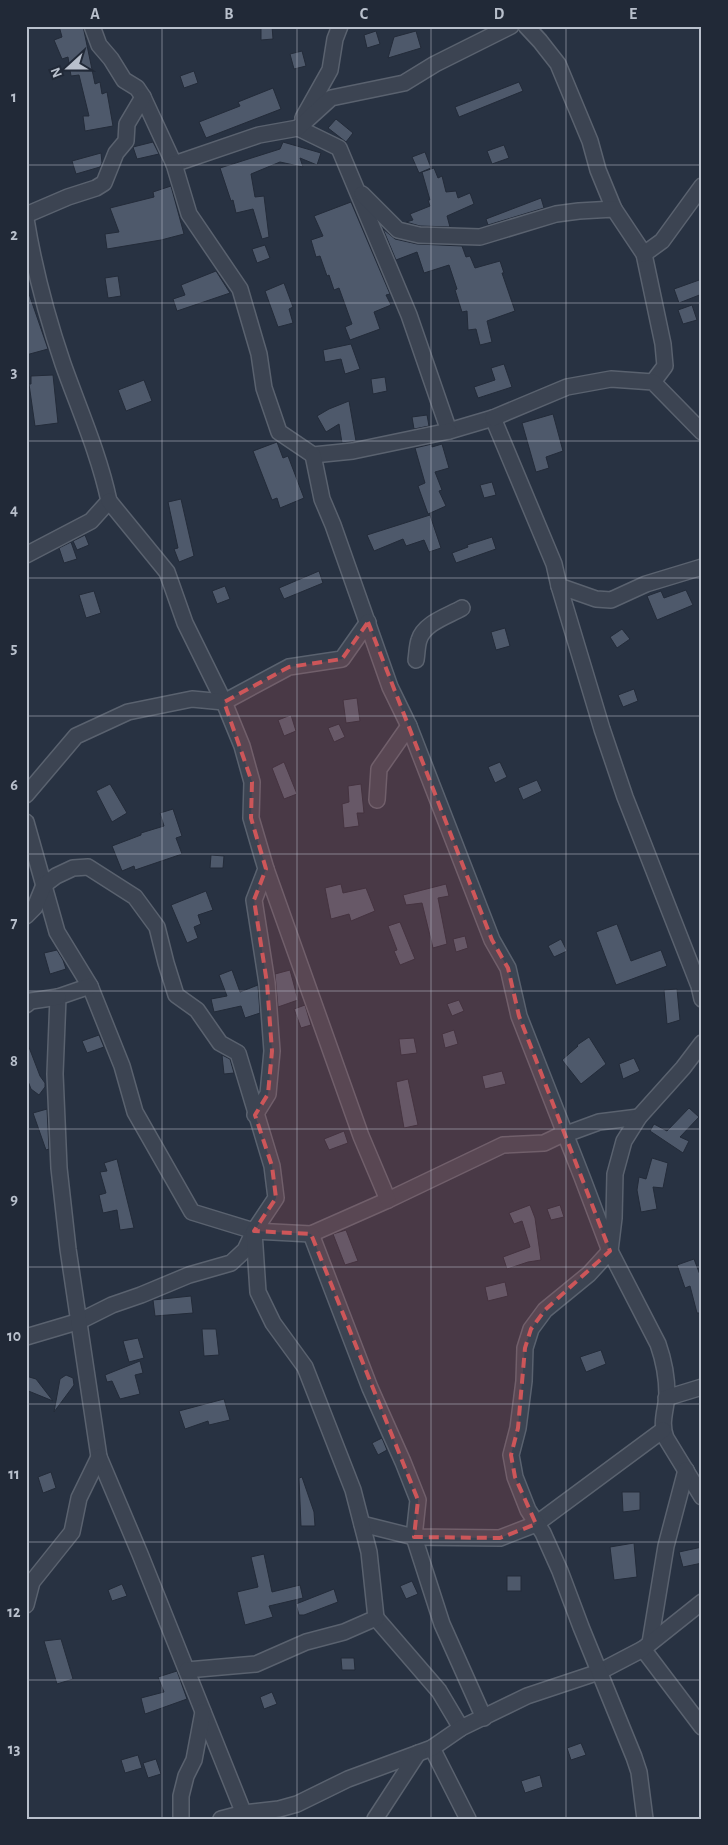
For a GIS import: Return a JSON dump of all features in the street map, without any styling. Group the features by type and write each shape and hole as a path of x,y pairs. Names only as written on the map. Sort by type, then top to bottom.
{"street":[{"path":"92,26 99,45 111,59 124,80 137,88 174,164 189,214 240,289 259,354 264,388 279,432 313,455 353,451 449,431 493,418 567,387 611,379 653,382 702,432"},
{"path":"298,128 330,70 335,39 340,26"},
{"path":"174,164 259,135 298,128 331,98 404,83 435,64 511,26"},
{"path":"526,26 558,64 590,141 598,170 614,209 644,254 663,344 665,366 653,382"},
{"path":"26,215 68,197 96,188 104,183 116,153 126,141 127,124 142,97"},
{"path":"298,128 340,148 409,315 449,431"},
{"path":"644,254 662,241 702,186"},
{"path":"357,190 398,230 419,235 480,237 556,214 614,209"},
{"path":"26,219 32,256 56,344 104,475 109,501 167,572 185,623 224,702 242,746 252,782 251,818 266,869 361,1136 388,1200"},
{"path":"493,418 554,564 602,729 622,788 701,990"},
{"path":"313,455 322,499 333,525 390,687 409,726 492,940 508,968 519,1016 610,1251 658,1344 666,1373 663,1430 702,1498"},
{"path":"26,555 91,521 109,501"},
{"path":"559,586 596,599 611,600 646,584 702,567"},
{"path":"416,660 419,640 424,632 434,623 462,608"},
{"path":"26,795 76,736 128,712 192,699 224,702 289,667 342,659 368,622"},
{"path":"377,800 379,769 409,726"},
{"path":"26,822 57,932 90,986 122,1066 135,1112 192,1212 254,1231 311,1234 388,1200 503,1145 544,1143 565,1132 569,1133 599,1122 639,1117"},
{"path":"26,916 35,907 44,885 56,876 73,868 88,867 135,897 157,927 176,995 197,1010 220,1043 238,1053 272,1166 276,1198 254,1231 245,1250 231,1263 189,1275 112,1305 80,1322 26,1337"},
{"path":"256,1115 268,1094 272,1051 267,983 254,900 266,869"},
{"path":"26,1005 31,1001 58,997 90,986"},
{"path":"58,997 55,1074 59,1168 68,1249 99,1457 245,1816"},
{"path":"645,1819 639,1772 634,1757 560,1570 543,1533 536,1524 515,1477 511,1455 518,1428 524,1381 525,1348 531,1329 545,1310 589,1274 610,1251 614,1218 615,1174 624,1141 639,1117 683,1068 702,1043"},
{"path":"254,1231 258,1292 274,1323 305,1367 352,1490 369,1552 376,1618 439,1692 461,1728"},
{"path":"311,1234 370,1388 404,1462 418,1500 414,1537 442,1624 484,1718"},
{"path":"666,1398 702,1387"},
{"path":"362,1524 414,1537 500,1538 536,1524 663,1430"},
{"path":"26,1606 32,1582 72,1532 79,1498 99,1457"},
{"path":"686,1470 666,1546 647,1646 702,1727"},
{"path":"221,1819 245,1816 297,1804 348,1779 425,1750 461,1728 527,1696 599,1672 647,1646 700,1605"},
{"path":"187,1670 256,1664 306,1642 344,1632 376,1618"},
{"path":"181,1819 181,1796 186,1776 194,1760 203,1710"},
{"path":"375,1819 425,1750"},
{"path":"425,1750 468,1819"}],"highlighted area":[{"path":"368,622 492,940 508,968 519,1016 610,1251 545,1310 531,1329 525,1348 518,1428 511,1455 515,1477 536,1524 500,1538 414,1537 418,1500 311,1234 254,1231 276,1198 272,1166 255,1115 268,1094 272,1051 267,983 254,900 266,869 251,818 252,782 224,702 289,667 342,659"}],"building":[{"path":"59,26 83,26 95,84 100,82 102,94 107,92 113,126 85,131 83,116 89,116 79,75 71,76 68,57 62,59 54,40 62,37"},
{"path":"261,26 272,26 273,39 261,40"},
{"path":"376,31 380,44 367,48 364,35"},
{"path":"416,31 421,48 388,58 394,37"},
{"path":"302,51 306,66 294,69 290,54"},
{"path":"194,71 198,83 184,88 180,76"},
{"path":"519,82 523,91 459,117 455,107"},
{"path":"273,88 281,109 206,138 199,122 240,106 238,102"},
{"path":"336,119 353,133 346,142 328,128"},
{"path":"153,142 159,154 137,159 133,147"},
{"path":"283,142 321,153 317,165 300,158 303,167 280,162 251,174 255,197 264,196 269,237 262,239 253,209 236,213 233,200 231,201 220,168 280,149"},
{"path":"504,145 509,158 492,164 487,151"},
{"path":"425,152 431,168 419,173 412,157"},
{"path":"101,153 102,163 100,167 76,174 72,161"},
{"path":"434,168 438,178 442,176 446,192 456,191 458,198 470,193 474,204 447,216 450,227 420,226 406,222 413,220 410,214 430,206 422,172"},
{"path":"171,186 184,234 107,249 105,234 119,232 110,208 154,197 153,192"},
{"path":"541,198 544,208 488,225 486,219"},
{"path":"351,202 390,294 386,295 391,305 374,312 380,329 350,340 345,327 352,324 339,288 334,290 320,256 316,257 311,240 323,236 314,216"},
{"path":"383,229 395,239 417,244 462,246 466,257 470,256 475,268 500,261 504,273 502,273 515,311 487,321 492,342 480,345 476,329 468,330 467,311 462,312 449,265 424,273 417,252 396,260"},
{"path":"265,245 270,258 257,263 252,249"},
{"path":"216,271 230,293 177,311 173,299 185,295 181,285"},
{"path":"118,276 121,296 108,298 105,278"},
{"path":"702,279 702,294 679,303 674,289"},
{"path":"284,283 293,307 289,309 293,323 278,327 265,291"},
{"path":"26,291 28,291 48,349 26,355"},
{"path":"692,305 697,320 683,324 678,310"},
{"path":"351,344 360,369 345,374 341,359 325,362 323,350"},
{"path":"504,364 512,387 478,398 474,387 495,380 491,368"},
{"path":"53,375 58,423 35,426 29,384 31,384 31,376"},
{"path":"385,377 387,391 373,394 371,379"},
{"path":"144,380 152,401 126,411 118,390"},
{"path":"349,401 356,441 342,443 339,424 326,432 317,416"},
{"path":"553,414 563,451 546,457 549,468 536,472 522,423"},
{"path":"427,415 429,426 414,429 412,417"},
{"path":"277,442 283,458 288,456 304,498 280,508 277,498 272,500 253,451"},
{"path":"432,444 432,447 442,444 449,468 435,472 442,490 439,491 446,506 428,514 418,486 425,483 415,448"},
{"path":"492,482 496,495 484,498 480,485"},
{"path":"181,499 194,556 179,562 174,549 178,548 168,502"},
{"path":"430,515 441,548 429,552 424,540 406,546 403,539 374,551 367,535"},
{"path":"85,535 89,545 77,550 73,541"},
{"path":"492,537 496,549 456,563 452,553 468,547 467,545"},
{"path":"71,542 77,559 64,563 59,548"},
{"path":"319,571 323,583 284,599 279,588"},
{"path":"225,586 230,599 217,604 212,591"},
{"path":"686,590 693,605 657,620 647,596 661,591 664,598"},
{"path":"94,591 101,613 86,618 79,595"},
{"path":"505,628 510,646 496,650 491,632"},
{"path":"622,629 630,639 617,648 610,637"},
{"path":"634,689 638,701 623,707 618,695"},
{"path":"357,698 360,721 346,723 343,700"},
{"path":"291,715 296,731 284,736 278,720"},
{"path":"339,724 345,737 334,742 328,728"},
{"path":"284,762 297,794 284,799 272,768"},
{"path":"500,762 507,777 495,783 488,767"},
{"path":"537,780 542,791 523,800 518,788"},
{"path":"110,784 127,813 112,822 96,791"},
{"path":"361,784 364,813 357,813 359,826 344,828 342,804 349,802 348,786"},
{"path":"173,809 182,836 176,838 182,854 135,870 134,866 122,871 112,846 141,835 141,833 164,826 160,813"},
{"path":"211,855 224,856 223,868 210,868"},
{"path":"341,884 343,893 366,888 375,911 351,921 349,914 331,919 325,888"},
{"path":"446,884 449,896 438,898 447,944 433,948 422,903 406,905 403,895"},
{"path":"206,891 213,910 198,915 201,924 194,927 198,938 187,943 171,905"},
{"path":"400,922 415,959 400,965 394,951 397,950 388,926"},
{"path":"617,924 631,961 661,950 667,966 616,985 596,932"},
{"path":"465,936 468,948 456,952 453,939"},
{"path":"561,939 567,951 554,957 548,946"},
{"path":"57,950 66,969 50,974 44,953"},
{"path":"232,970 240,992 258,985 260,1013 245,1018 241,1006 214,1012 211,999 227,996 219,975"},
{"path":"290,970 298,1000 278,1007 275,974"},
{"path":"677,989 680,1020 667,1024 664,990"},
{"path":"459,1000 464,1011 452,1016 447,1004"},
{"path":"305,1005 311,1025 301,1028 294,1009"},
{"path":"454,1030 458,1044 445,1048 442,1034"},
{"path":"99,1035 104,1047 87,1053 82,1041"},
{"path":"589,1037 606,1064 581,1084 562,1060 577,1045"},
{"path":"414,1038 417,1053 401,1055 399,1039"},
{"path":"27,1042 40,1076 45,1083 45,1087 39,1095 31,1089 26,1076"},
{"path":"222,1055 230,1059 234,1073 224,1074"},
{"path":"634,1058 640,1071 623,1079 619,1064"},
{"path":"502,1071 506,1084 485,1089 482,1076"},
{"path":"408,1079 418,1125 404,1128 396,1082"},
{"path":"689,1108 699,1117 680,1137 689,1141 683,1153 650,1131 654,1124 667,1131"},
{"path":"47,1109 49,1149 46,1150 33,1113"},
{"path":"344,1131 348,1143 329,1150 324,1139"},
{"path":"652,1158 668,1163 663,1188 653,1187 657,1209 641,1212 637,1190 639,1177 646,1179"},
{"path":"117,1159 134,1228 120,1230 117,1210 103,1213 99,1195 106,1193 100,1172 107,1171 104,1163"},
{"path":"530,1205 535,1218 541,1260 507,1269 503,1257 530,1247 522,1221 514,1224 509,1213"},
{"path":"560,1205 564,1217 551,1220 547,1209"},
{"path":"346,1230 358,1261 345,1265 333,1234"},
{"path":"694,1259 702,1280 702,1313 697,1313 690,1286 685,1288 677,1265"},
{"path":"505,1282 508,1296 488,1301 485,1287"},
{"path":"191,1296 193,1313 155,1316 153,1300"},
{"path":"202,1329 216,1329 219,1355 204,1356"},
{"path":"138,1338 144,1358 129,1362 123,1341"},
{"path":"601,1350 606,1364 586,1372 580,1357"},
{"path":"140,1361 143,1373 135,1375 140,1394 120,1399 112,1381 107,1382 105,1375"},
{"path":"66,1375 73,1378 74,1385 54,1412 60,1379"},
{"path":"26,1376 36,1379 53,1401 26,1390"},
{"path":"224,1399 230,1420 209,1425 208,1421 185,1429 179,1411"},
{"path":"382,1438 387,1450 378,1455 372,1443"},
{"path":"51,1472 56,1488 43,1493 38,1477"},
{"path":"302,1477 314,1512 315,1526 301,1526 299,1478"},
{"path":"622,1492 640,1492 640,1510 623,1512"},
{"path":"634,1543 637,1577 614,1580 610,1547"},
{"path":"702,1547 702,1563 683,1567 679,1552"},
{"path":"264,1554 272,1592 300,1585 303,1598 269,1606 273,1617 245,1625 237,1592 258,1587 251,1557"},
{"path":"507,1576 521,1576 521,1591 507,1591"},
{"path":"412,1581 418,1594 406,1599 400,1586"},
{"path":"122,1584 127,1596 112,1601 108,1590"},
{"path":"334,1589 338,1602 304,1615 299,1615 296,1604"},
{"path":"61,1639 73,1679 57,1684 44,1641"},
{"path":"341,1658 354,1658 355,1670 342,1670"},
{"path":"177,1671 187,1699 145,1714 141,1698 164,1692 158,1677"},
{"path":"272,1692 277,1704 264,1709 260,1697"},
{"path":"581,1743 586,1755 571,1760 567,1748"},
{"path":"138,1755 142,1768 125,1773 121,1760"},
{"path":"156,1759 161,1774 148,1778 143,1763"},
{"path":"540,1775 543,1787 525,1793 521,1781"}]}
